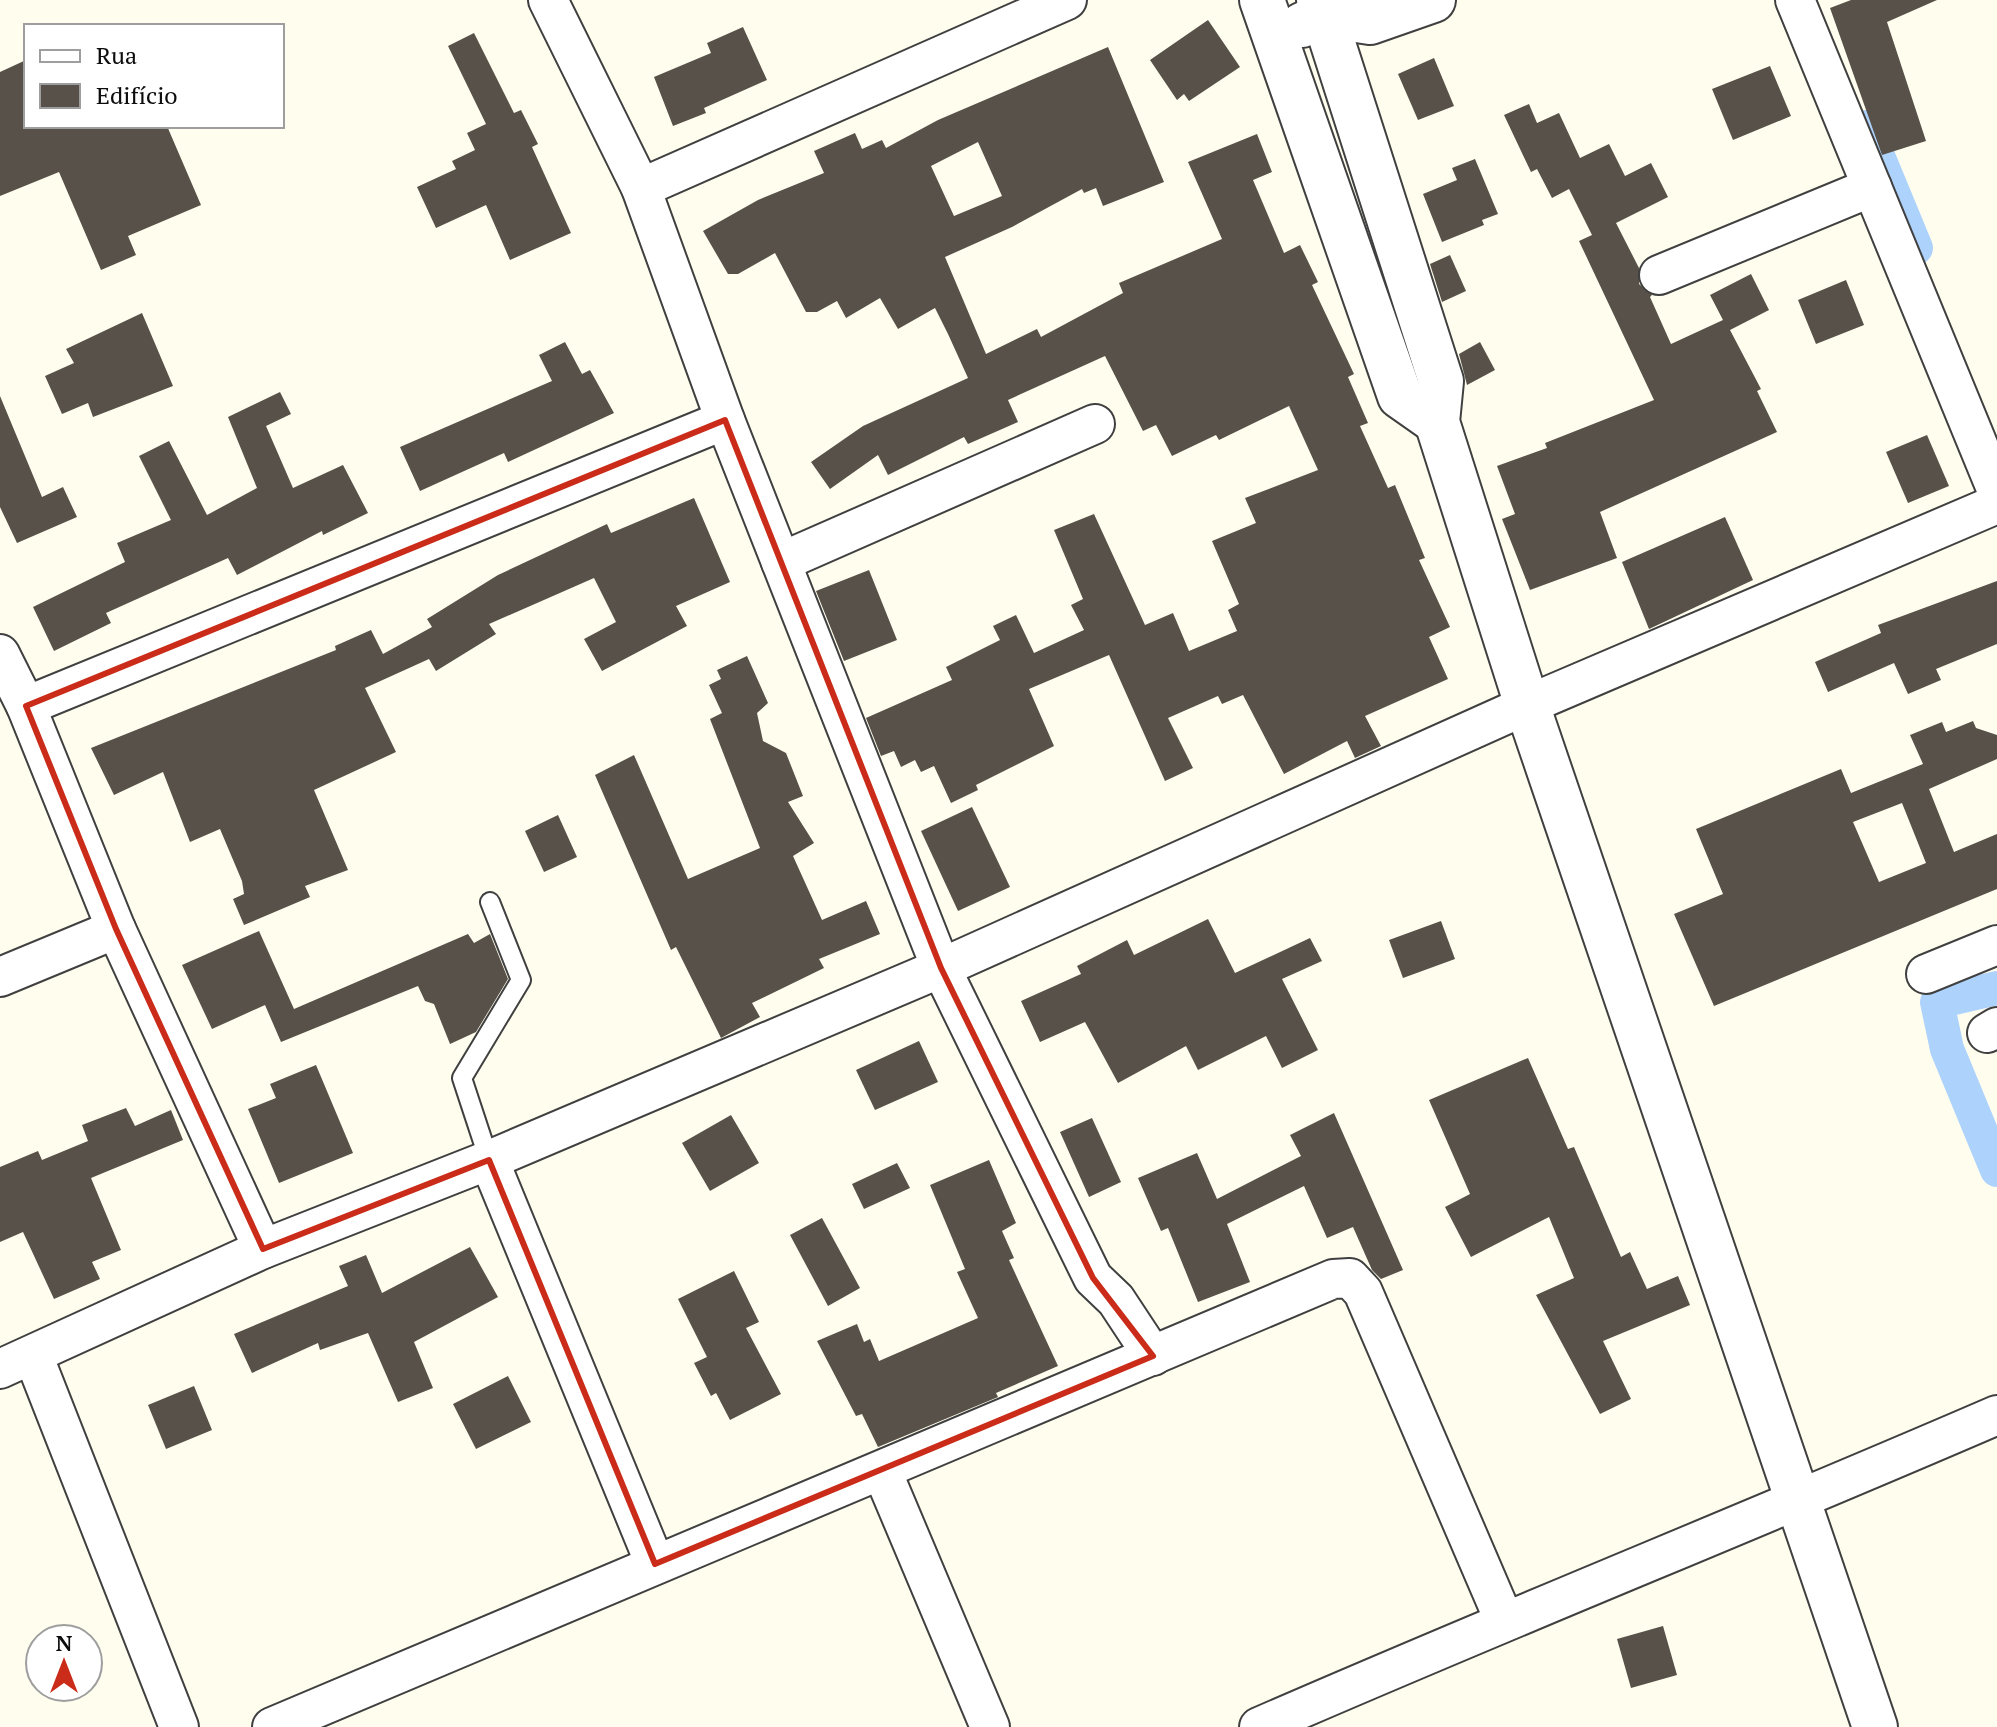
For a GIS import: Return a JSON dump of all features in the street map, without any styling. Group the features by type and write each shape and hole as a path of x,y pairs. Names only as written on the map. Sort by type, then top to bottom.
{"street":[{"path":"548,0 641,188 725,420 941,968 1093,1278 1116,1300 1153,1356"},
{"path":"641,188 1067,0"},
{"path":"1433,0 1370,22 1326,5 1268,18 1400,396 1437,422"},
{"path":"1795,0 1997,491"},
{"path":"1326,5 1377,183 1441,381 1437,422 1527,705 1875,1727"},
{"path":"1331,199 1377,183"},
{"path":"1659,275 1872,187"},
{"path":"26,706 725,420"},
{"path":"781,562 1095,424"},
{"path":"179,1727 16,1362 263,1249 489,1160 941,968 1527,705 1997,504"},
{"path":"0,654 26,706 116,929 263,1249"},
{"path":"0,977 116,929"},
{"path":"1926,974 1997,945"},
{"path":"489,1160 655,1564"},
{"path":"272,1727 1333,1279 1350,1278 1363,1292 1504,1620"},
{"path":"1259,1727 1504,1620 1797,1502 1997,1415"},
{"path":"882,1471 990,1727"}],"lane":[{"path":"489,1160 462,1078 521,980 490,902"}],"highlighted area":[{"path":"725,420 941,968 1093,1278 1153,1356 655,1564 489,1160 263,1249 116,929 26,706"}],"building":[{"path":"1851,0 1937,0 1887,22 1926,141 1882,155 1830,8"},
{"path":"1208,20 1240,67 1189,101 1184,94 1177,100 1150,60"},
{"path":"743,27 767,80 704,108 706,113 673,126 654,77 711,53 707,43"},
{"path":"474,33 514,113 521,110 538,144 532,147 571,233 510,260 486,205 436,228 417,187 456,169 452,161 475,150 467,133 486,124 448,46"},
{"path":"1108,47 1164,182 1103,206 1096,188 1084,193 1082,189 1012,227 945,257 986,354 1037,329 1041,337 1123,293 1119,283 1222,239 1188,162 1257,134 1272,172 1253,180 1284,253 1300,245 1318,282 1312,285 1354,374 1348,377 1368,423 1360,426 1388,488 1395,485 1425,558 1419,560 1450,627 1429,637 1448,679 1365,716 1381,746 1355,758 1347,741 1284,774 1243,695 1222,704 1218,696 1168,718 1193,768 1165,781 1109,655 1029,689 1054,746 976,785 978,790 951,803 934,766 921,772 915,760 901,767 894,751 881,756 866,718 952,680 946,667 1000,640 993,626 1016,615 1034,653 1084,630 1071,605 1083,599 1054,530 1094,514 1145,625 1173,613 1189,651 1237,631 1228,610 1239,604 1212,541 1256,523 1245,498 1318,470 1289,406 1219,440 1216,435 1172,456 1156,425 1143,431 1105,356 1008,400 1018,422 968,444 964,437 888,475 878,455 830,489 811,462 863,426 968,378 948,334 935,308 898,329 880,298 846,318 837,301 817,312 806,312 775,253 738,274 728,274 703,231 758,200 824,173 814,151 855,133 862,149 882,140 886,148 938,120","holes":["978,142 1002,196 954,216 931,166"]},
{"path":"1434,58 1454,106 1418,120 1398,74"},
{"path":"24,61 24,128 168,128 201,205 128,236 136,255 101,270 59,172 0,196 0,72"},
{"path":"1770,66 1791,116 1733,140 1712,89"},
{"path":"1529,104 1537,123 1559,113 1580,158 1609,144 1625,176 1651,163 1668,197 1616,223 1639,268 1639,284 1652,295 1650,297 1671,344 1723,320 1710,295 1751,274 1769,310 1730,330 1761,389 1757,391 1777,432 1600,512 1617,558 1530,590 1502,519 1515,514 1497,466 1547,448 1545,443 1654,400 1579,241 1592,235 1569,189 1552,198 1537,169 1531,172 1504,115"},
{"path":"1475,159 1498,214 1482,220 1484,225 1442,242 1423,194 1457,180 1452,168"},
{"path":"1450,255 1466,291 1442,302 1430,264"},
{"path":"1846,280 1864,325 1816,344 1798,300"},
{"path":"142,313 173,386 93,417 88,403 62,414 45,376 74,363 66,349"},
{"path":"565,342 582,374 590,370 614,413 508,462 504,453 420,491 400,447 552,381 539,355"},
{"path":"1480,342 1495,370 1467,385 1459,354"},
{"path":"280,392 291,414 266,426 293,488 343,465 368,513 323,535 322,531 237,575 228,558 106,613 111,623 54,651 33,607 125,562 117,543 171,520 139,456 169,441 207,515 257,488 228,417"},
{"path":"0,396 42,497 63,487 77,517 17,543 0,507"},
{"path":"1927,435 1949,486 1908,503 1886,452"},
{"path":"694,498 730,582 676,606 687,626 602,671 584,639 616,622 594,578 489,624 496,634 436,671 429,659 365,688 396,752 314,790 348,870 305,886 310,897 244,925 233,899 244,894 242,881 220,829 190,842 163,772 114,795 91,748 336,650 335,646 371,630 383,654 432,627 427,619 498,575 607,524 611,533"},
{"path":"1725,517 1753,580 1649,629 1622,562"},
{"path":"869,570 897,640 844,661 816,591"},
{"path":"1997,581 1997,644 1936,669 1941,680 1908,694 1894,663 1828,692 1815,662 1881,633 1878,625"},
{"path":"747,656 768,703 757,713 763,741 786,753 803,796 788,802 814,843 793,856 822,920 866,901 880,934 819,959 824,968 752,1003 760,1017 721,1038 676,947 671,950 595,775 634,755 688,879 760,848 710,719 722,713 709,685 721,679 717,670"},
{"path":"1973,721 1976,728 1997,735 1997,759 1929,789 1954,852 1997,834 1997,889 1714,1006 1674,914 1723,894 1696,829 1841,769 1851,793 1923,764 1910,735 1942,722 1946,732","holes":["1902,803 1926,863 1879,882 1853,822"]},
{"path":"972,807 1010,887 958,911 921,831"},
{"path":"558,815 577,857 544,872 525,831"},
{"path":"1208,919 1235,973 1310,938 1322,961 1282,979 1318,1050 1282,1068 1266,1036 1198,1070 1186,1046 1118,1083 1085,1022 1040,1042 1021,1001 1081,974 1077,966 1127,940 1134,955"},
{"path":"1441,921 1455,959 1403,978 1389,940"},
{"path":"259,931 294,1009 468,934 474,943 490,934 508,979 476,1032 450,1044 434,1004 425,1001 418,986 281,1042 265,1005 212,1029 182,965"},
{"path":"919,1041 938,1082 875,1110 856,1070"},
{"path":"1528,1058 1568,1149 1574,1147 1621,1257 1630,1252 1647,1289 1678,1276 1690,1305 1603,1341 1631,1399 1600,1414 1536,1295 1574,1278 1549,1217 1471,1257 1445,1207 1470,1194 1429,1100"},
{"path":"316,1065 353,1153 279,1183 248,1109 276,1098 270,1084"},
{"path":"126,1108 135,1126 171,1110 183,1140 91,1178 121,1250 92,1262 100,1279 54,1299 23,1232 0,1242 0,1167 38,1151 42,1160 88,1141 82,1125"},
{"path":"1334,1113 1403,1270 1381,1279 1372,1270 1353,1227 1327,1238 1304,1186 1227,1224 1250,1282 1198,1302 1168,1228 1161,1231 1138,1178 1197,1153 1217,1199 1301,1156 1290,1135"},
{"path":"731,1115 759,1163 710,1191 682,1143"},
{"path":"1092,1118 1121,1182 1089,1197 1060,1132"},
{"path":"989,1160 1016,1223 1002,1231 1014,1258 1009,1260 1058,1366 996,1393 998,1397 878,1447 862,1414 856,1416 817,1341 857,1324 864,1342 870,1339 879,1361 978,1318 957,1272 965,1269 930,1185"},
{"path":"897,1163 910,1188 864,1209 852,1184"},
{"path":"822,1218 860,1288 828,1306 790,1235"},
{"path":"470,1247 498,1297 414,1342 433,1388 398,1402 368,1333 320,1350 318,1343 252,1373 234,1334 348,1286 339,1266 366,1255 382,1293"},
{"path":"734,1271 759,1322 746,1328 781,1394 730,1420 716,1393 711,1396 694,1363 707,1357 678,1299"},
{"path":"508,1376 531,1422 476,1449 453,1404"},
{"path":"194,1386 212,1430 166,1449 148,1405"},
{"path":"1663,1626 1677,1675 1631,1688 1617,1639"}],"waterway":[{"path":"1866,127 1916,248"},
{"path":"1997,988 1937,1002 1947,1049 1997,1170"}]}
